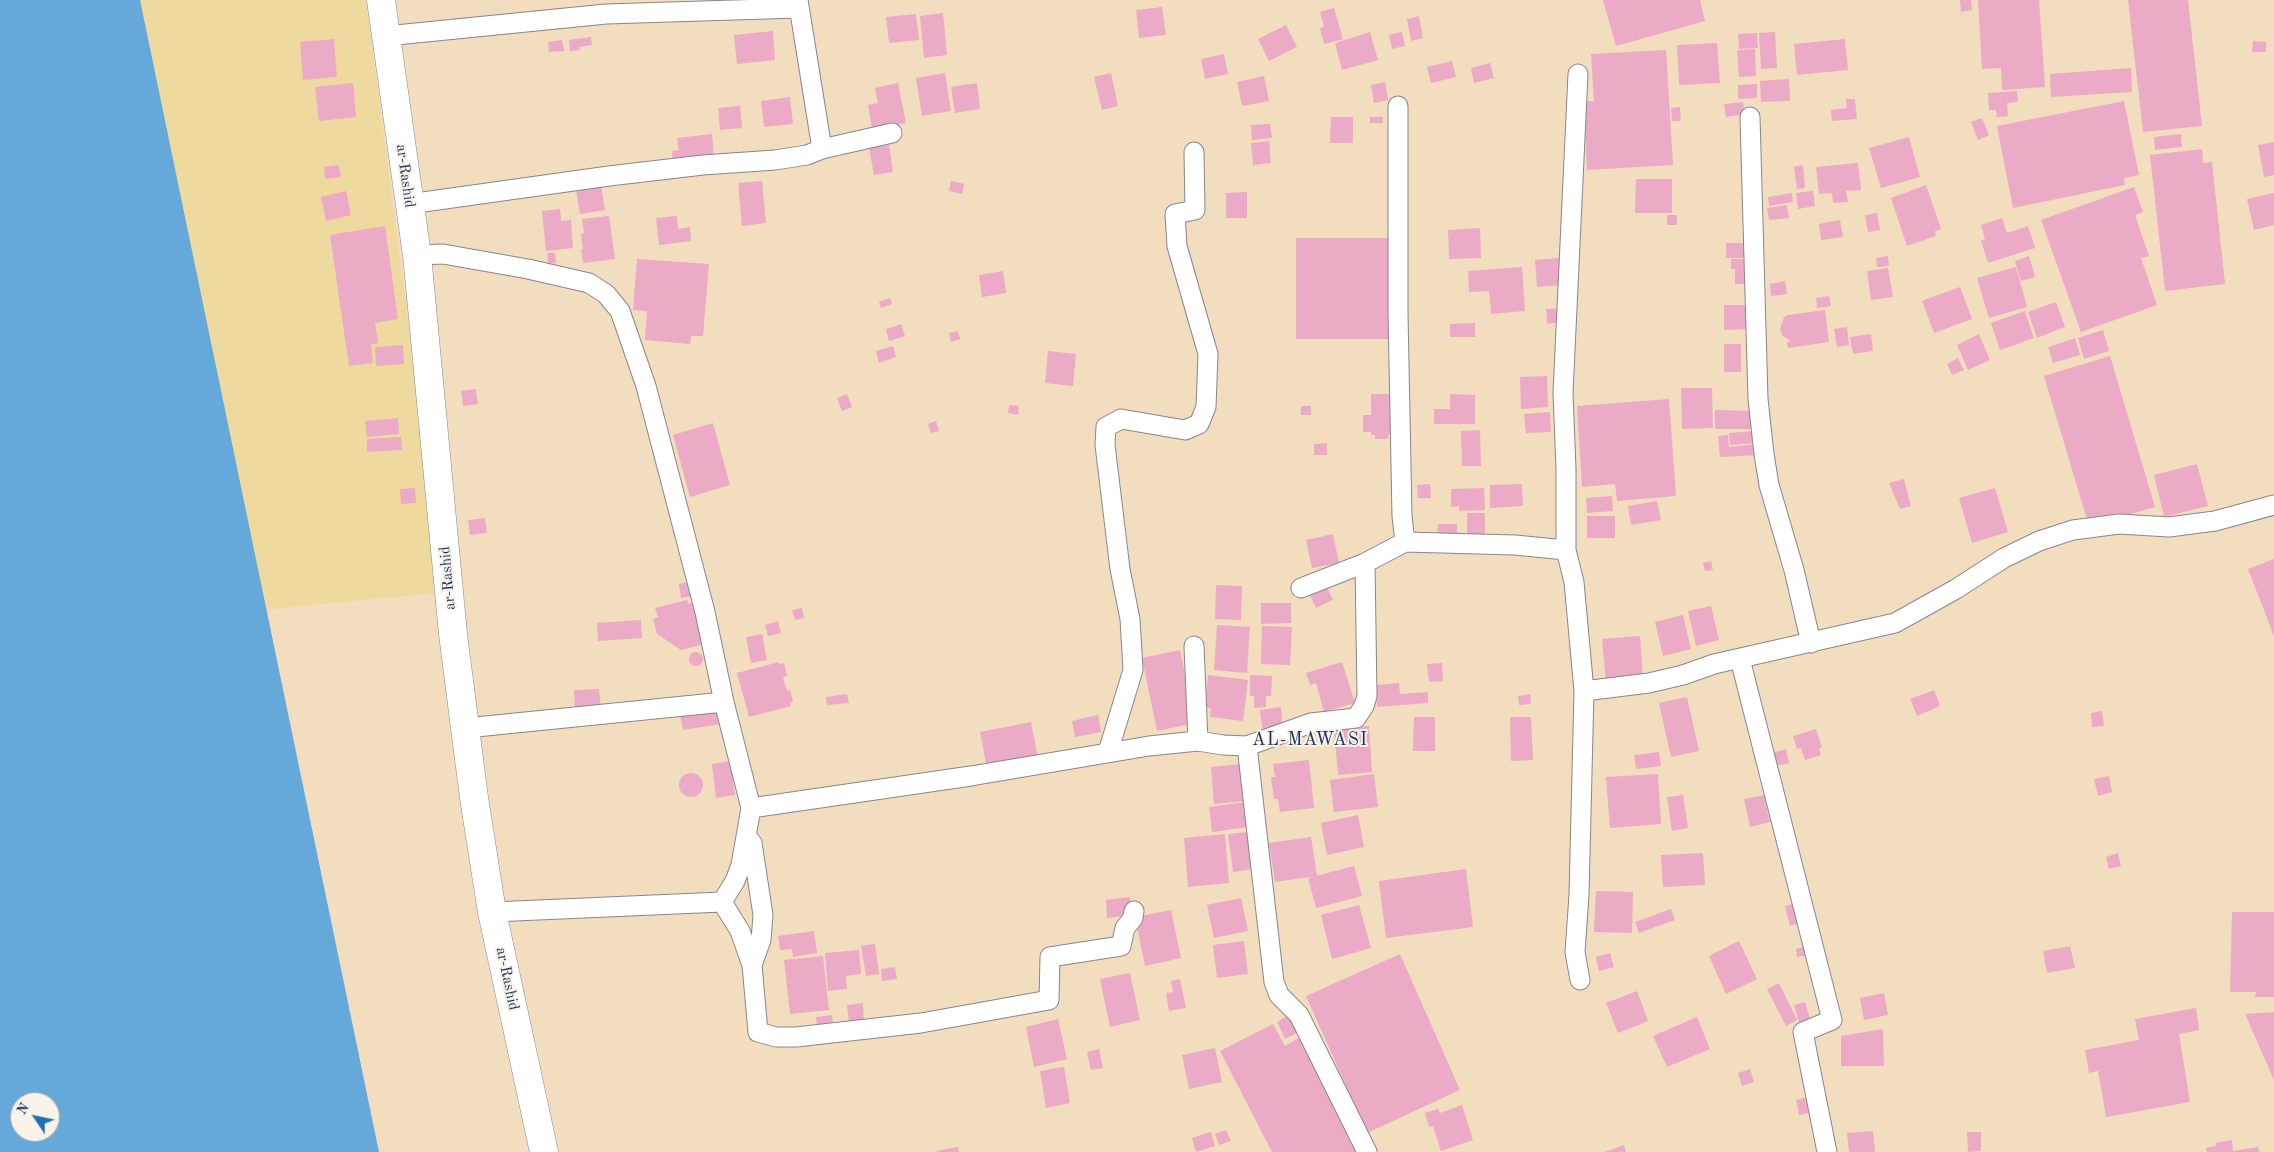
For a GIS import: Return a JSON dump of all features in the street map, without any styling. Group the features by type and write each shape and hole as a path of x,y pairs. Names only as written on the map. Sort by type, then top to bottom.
{"main road":[{"name":"ar-Rashid","path":"381,0 416,255 453,634 474,798 492,912 544,1152"}],"street":[{"path":"386,36 606,14 798,4 822,149"},
{"path":"1578,74 1563,393 1566,469 1566,550 1574,582 1584,691 1579,894 1575,952 1580,980"},
{"path":"1398,106 1398,313 1402,516 1405,542"},
{"path":"1750,117 1758,399 1764,454 1769,485 1794,570 1811,643"},
{"path":"409,204 609,176 703,165 775,160 807,155 822,149 892,133"},
{"path":"1108,752 1133,670 1130,618 1120,570 1105,445 1106,426 1121,419 1185,430 1198,424 1206,407 1208,354 1177,246 1175,214 1195,210 1194,152"},
{"path":"416,255 443,254 528,269 589,283 606,294 620,311 646,386 705,612 724,702 750,808 741,865 735,881 722,902"},
{"path":"1584,691 1683,676 1714,664 1895,623 1956,589 2004,558 2040,541 2073,530 2119,524 2169,527 2215,521 2274,505"},
{"path":"1300,588 1365,563 1405,542 1515,545 1566,550"},
{"path":"750,808 971,776 1148,746 1198,741 1247,746 1311,723 1356,718 1364,706 1367,696 1365,563"},
{"path":"1194,646 1198,741"},
{"path":"1740,659 1832,1020 1803,1032 1826,1152"},
{"path":"466,728 724,702"},
{"path":"1247,746 1274,982 1279,995 1299,1015 1367,1152"},
{"path":"746,836 752,843 763,915 760,940 752,965"},
{"path":"492,912 722,902"},
{"path":"722,902 740,931 752,965 758,1032 776,1037 796,1037 921,1023 1049,1000 1050,957 1121,946 1125,928 1133,918 1134,911"}],"sand":[{"path":"48,0 366,0 419,402 435,593 179,618"}],"water":[{"path":"0,0 140,0 379,1152 0,1152"}],"building":[{"path":"1603,0 1700,0 1705,21 1616,46"},
{"path":"1960,0 1971,0 1972,10 1961,12"},
{"path":"1978,0 2039,0 2045,87 2002,90 2001,68 1982,69"},
{"path":"2128,0 2188,0 2202,126 2143,132"},
{"path":"1162,7 1166,35 1139,38 1136,10"},
{"path":"1334,8 1343,39 1324,44 1320,28 1324,27 1320,12"},
{"path":"943,13 947,55 924,58 920,16"},
{"path":"916,14 919,40 889,43 886,17"},
{"path":"1419,16 1423,38 1411,41 1407,19"},
{"path":"1286,25 1297,47 1269,61 1258,39"},
{"path":"773,31 775,60 737,64 734,35"},
{"path":"1370,32 1378,60 1342,70 1335,43"},
{"path":"1402,32 1405,46 1392,49 1389,35"},
{"path":"1775,32 1777,68 1761,69 1759,33"},
{"path":"1757,33 1758,48 1739,49 1738,34"},
{"path":"591,37 592,45 579,47 580,50 570,51 569,40"},
{"path":"334,39 337,77 303,80 300,42"},
{"path":"1845,39 1848,70 1797,75 1794,44"},
{"path":"562,40 564,51 549,52 548,42"},
{"path":"2253,41 2266,42 2266,52 2252,52"},
{"path":"1717,43 1720,83 1679,85 1677,45"},
{"path":"1755,49 1756,76 1739,77 1737,50"},
{"path":"1666,50 1673,165 1587,170 1584,101 1594,101 1591,54"},
{"path":"1224,54 1228,74 1205,79 1201,59"},
{"path":"1452,61 1456,77 1431,83 1427,67"},
{"path":"1490,63 1494,78 1474,83 1471,68"},
{"path":"2131,68 2132,92 2051,97 2050,74"},
{"path":"945,73 951,111 922,116 916,78"},
{"path":"1111,73 1118,106 1102,110 1094,77"},
{"path":"1264,76 1269,101 1242,106 1237,82"},
{"path":"1789,79 1790,101 1761,102 1760,81"},
{"path":"1385,82 1388,100 1374,103 1371,85"},
{"path":"353,83 356,117 319,121 315,87"},
{"path":"898,83 906,123 872,129 868,105 878,103 875,88"},
{"path":"977,83 980,109 955,113 951,87"},
{"path":"1757,84 1757,98 1738,99 1738,85"},
{"path":"2017,91 2018,102 2007,103 2008,116 1997,117 1996,110 1989,110 1988,93"},
{"path":"790,97 793,124 764,127 761,101"},
{"path":"1846,99 1855,99 1857,119 1832,121 1831,110 1847,108"},
{"path":"2124,101 2139,175 2124,178 2125,185 2013,208 1997,126"},
{"path":"1743,102 1745,114 1726,117 1724,104"},
{"path":"740,106 742,128 720,130 718,108"},
{"path":"1680,107 1681,121 1672,121 1671,108"},
{"path":"1331,117 1353,117 1353,143 1330,143"},
{"path":"1370,117 1383,117 1383,123 1370,123"},
{"path":"1982,118 1989,135 1978,140 1971,122"},
{"path":"1270,124 1272,138 1252,140 1251,125"},
{"path":"712,134 714,158 673,163 672,151 679,150 677,138"},
{"path":"2181,134 2182,147 2155,150 2154,137"},
{"path":"1909,137 1920,177 1881,188 1869,148"},
{"path":"1269,141 1271,163 1253,165 1251,143"},
{"path":"2274,142 2274,175 2264,177 2258,145"},
{"path":"889,145 893,172 874,175 869,148"},
{"path":"2202,149 2203,163 2212,162 2225,284 2165,291 2150,155"},
{"path":"1858,163 1861,190 1846,191 1848,202 1833,203 1832,193 1819,194 1816,167"},
{"path":"339,165 341,177 325,179 324,167"},
{"path":"1803,165 1805,188 1797,189 1794,167"},
{"path":"1636,179 1672,179 1672,213 1635,213"},
{"path":"762,181 766,223 742,226 738,183"},
{"path":"951,181 964,184 962,194 949,191"},
{"path":"601,185 605,210 580,214 576,189"},
{"path":"1926,185 1941,229 1935,231 1936,236 1907,246 1891,198"},
{"path":"2134,187 2143,212 2135,215 2149,256 2141,258 2157,305 2081,332 2041,220"},
{"path":"346,191 351,215 326,221 321,197"},
{"path":"1813,191 1815,206 1798,209 1796,193"},
{"path":"1247,192 1247,218 1226,218 1226,193"},
{"path":"1792,193 1793,202 1769,206 1768,197"},
{"path":"2274,193 2274,225 2254,230 2247,199"},
{"path":"1787,205 1789,218 1769,220 1767,208"},
{"path":"560,209 561,221 571,220 573,248 546,251 542,211"},
{"path":"1877,213 1880,230 1868,232 1865,215"},
{"path":"1667,215 1677,215 1677,225 1667,225"},
{"path":"609,216 615,259 583,263 581,234 584,233 582,219"},
{"path":"677,216 678,229 690,227 691,241 659,245 656,218"},
{"path":"2002,218 2007,233 2028,226 2035,248 1988,263 1981,241 1985,239 1981,225"},
{"path":"1840,220 1843,237 1821,240 1819,224"},
{"path":"385,226 398,319 375,323 378,343 371,344 373,363 349,366 330,235"},
{"path":"1480,228 1481,258 1449,259 1448,230"},
{"path":"1296,238 1391,238 1391,339 1296,339"},
{"path":"1726,243 1745,243 1745,258 1726,258"},
{"path":"547,253 555,253 556,263 548,264"},
{"path":"1888,256 1889,266 1877,267 1876,258"},
{"path":"2029,256 2035,277 2021,281 2015,261"},
{"path":"1560,258 1562,285 1537,287 1535,260"},
{"path":"637,259 709,264 703,336 691,336 690,344 645,340 647,311 633,310"},
{"path":"1731,259 1748,259 1747,284 1735,284 1735,269 1731,269"},
{"path":"1522,267 1525,311 1491,314 1489,291 1469,292 1468,271"},
{"path":"2016,267 2027,307 1989,318 1977,278"},
{"path":"1888,268 1893,297 1871,300 1867,271"},
{"path":"1003,271 1006,293 982,297 979,275"},
{"path":"1785,281 1787,294 1771,296 1770,284"},
{"path":"1960,287 1972,319 1934,333 1922,301"},
{"path":"1829,296 1831,306 1817,308 1816,298"},
{"path":"890,298 892,304 881,308 879,302"},
{"path":"2056,302 2065,327 2037,338 2028,312"},
{"path":"1724,305 1750,305 1750,329 1724,330"},
{"path":"1561,308 1561,322 1547,324 1546,309"},
{"path":"1825,310 1829,342 1788,348 1787,342 1791,341 1782,335 1780,329 1784,317"},
{"path":"2025,311 2034,338 2000,350 1991,323"},
{"path":"1475,323 1475,337 1450,337 1450,324"},
{"path":"901,324 905,336 889,341 886,329"},
{"path":"1847,327 1849,345 1837,347 1834,329"},
{"path":"2103,330 2109,351 2084,359 2078,338"},
{"path":"958,331 960,339 951,342 949,333"},
{"path":"1871,334 1873,351 1853,354 1850,337"},
{"path":"1979,334 1990,360 1968,370 1957,345"},
{"path":"2075,338 2080,355 2053,363 2048,347"},
{"path":"1724,344 1741,344 1741,372 1724,372"},
{"path":"403,345 404,364 376,366 375,347"},
{"path":"893,346 896,357 879,363 876,351"},
{"path":"1048,351 1076,354 1073,386 1045,383"},
{"path":"2110,356 2155,507 2089,526 2044,376"},
{"path":"1958,358 1964,370 1952,375 1947,364"},
{"path":"1547,376 1548,407 1521,409 1520,377"},
{"path":"1681,388 1712,388 1713,428 1682,429"},
{"path":"476,389 478,404 463,406 461,391"},
{"path":"847,394 852,407 842,411 837,398"},
{"path":"1371,394 1389,394 1389,399 1394,399 1395,435 1388,435 1388,439 1375,439 1375,435 1371,435 1371,432 1363,432 1363,415 1371,415"},
{"path":"1450,394 1475,395 1475,424 1434,424 1434,409 1450,409"},
{"path":"1669,399 1676,496 1617,501 1615,484 1582,487 1577,406"},
{"path":"1009,405 1019,406 1018,415 1008,413"},
{"path":"1301,406 1311,406 1311,415 1301,415"},
{"path":"1715,410 1751,411 1751,429 1715,429"},
{"path":"1550,412 1551,432 1526,433 1524,414"},
{"path":"398,418 399,434 367,437 365,421"},
{"path":"936,421 939,431 931,433 928,424"},
{"path":"713,423 730,485 690,497 673,435"},
{"path":"1480,430 1481,466 1462,466 1461,431"},
{"path":"1756,431 1757,443 1730,445 1729,433"},
{"path":"1728,435 1729,447 1756,444 1757,455 1720,457 1718,436"},
{"path":"401,437 402,450 367,452 367,439"},
{"path":"1327,443 1327,455 1314,455 1314,444"},
{"path":"2197,464 2208,506 2164,517 2154,475"},
{"path":"1904,479 1911,506 1900,509 1889,483"},
{"path":"1430,484 1431,498 1418,498 1417,485"},
{"path":"1522,484 1523,506 1490,508 1490,485"},
{"path":"415,488 416,503 401,504 400,489"},
{"path":"1484,488 1485,510 1459,511 1459,506 1451,507 1451,489"},
{"path":"1995,488 2008,532 1972,543 1959,498"},
{"path":"1612,496 1613,511 1587,513 1586,498"},
{"path":"1657,501 1661,520 1631,525 1628,506"},
{"path":"1467,513 1485,513 1485,539 1467,539"},
{"path":"1587,516 1615,516 1615,538 1587,538"},
{"path":"485,518 487,533 470,535 468,520"},
{"path":"1438,524 1457,524 1457,537 1437,536"},
{"path":"1333,534 1339,563 1312,568 1306,540"},
{"path":"2274,559 2274,636 2248,569"},
{"path":"1711,561 1713,570 1705,571 1703,563"},
{"path":"691,581 694,596 681,598 679,584"},
{"path":"1216,585 1242,586 1241,620 1215,619"},
{"path":"1326,585 1333,600 1316,608 1309,593"},
{"path":"687,600 688,604 693,602 704,644 681,650 657,634 653,619 658,617 655,608"},
{"path":"1261,603 1291,603 1291,623 1261,624"},
{"path":"1711,606 1719,640 1696,646 1688,611"},
{"path":"802,608 804,618 795,620 792,610"},
{"path":"1683,615 1691,649 1663,656 1655,622"},
{"path":"641,620 642,638 598,641 597,623"},
{"path":"778,621 781,633 768,636 765,625"},
{"path":"1217,625 1250,627 1247,673 1214,670"},
{"path":"1262,626 1292,627 1290,665 1261,664"},
{"path":"762,634 767,660 751,663 746,637"},
{"path":"1640,636 1643,680 1606,683 1602,639"},
{"path":"1180,650 1195,723 1157,731 1142,658"},
{"path":"693,652 699,652 703,659 699,666 693,666 689,662 689,656"},
{"path":"779,662 779,664 784,663 787,676 783,677 787,691 790,690 793,702 790,703 791,706 749,717 737,673"},
{"path":"1342,662 1355,703 1324,712 1316,683 1310,685 1306,673"},
{"path":"1442,663 1443,681 1429,682 1427,664"},
{"path":"1208,675 1248,680 1243,721 1210,717 1211,708 1205,707"},
{"path":"1250,675 1272,676 1271,696 1266,696 1266,707 1254,708 1254,696 1250,696"},
{"path":"1399,683 1400,694 1428,692 1428,703 1377,707 1376,685"},
{"path":"599,689 601,708 575,710 574,690"},
{"path":"1934,690 1940,706 1917,716 1910,699"},
{"path":"847,694 849,703 827,705 826,697"},
{"path":"1530,694 1531,704 1519,705 1518,696"},
{"path":"1687,697 1699,751 1671,757 1659,703"},
{"path":"1281,707 1283,731 1263,734 1260,710"},
{"path":"718,708 721,724 683,730 680,714"},
{"path":"2102,711 2104,726 2092,727 2091,713"},
{"path":"1098,715 1101,732 1075,737 1072,721"},
{"path":"1414,717 1435,717 1435,751 1413,751"},
{"path":"1510,717 1531,717 1533,760 1511,761"},
{"path":"1031,722 1038,758 987,768 980,732"},
{"path":"1369,726 1372,772 1338,775 1334,728"},
{"path":"1816,729 1822,748 1819,748 1821,755 1805,760 1801,748 1797,749 1793,736"},
{"path":"1786,749 1789,763 1776,766 1772,753"},
{"path":"1659,752 1661,766 1636,769 1634,755"},
{"path":"1309,760 1314,808 1280,812 1278,799 1274,799 1271,777 1275,777 1273,764"},
{"path":"730,761 735,795 716,798 712,764"},
{"path":"1241,764 1244,801 1214,804 1211,767"},
{"path":"691,773 700,776 703,785 700,794 691,797 682,794 679,785 682,776"},
{"path":"1374,774 1378,807 1334,812 1330,780"},
{"path":"1658,774 1661,824 1610,828 1606,777"},
{"path":"2109,776 2112,792 2098,796 2094,779"},
{"path":"1683,795 1688,828 1672,831 1667,797"},
{"path":"1764,795 1770,822 1750,827 1744,799"},
{"path":"1245,802 1248,827 1212,832 1209,807"},
{"path":"1358,815 1364,847 1327,855 1321,823"},
{"path":"1249,832 1253,869 1233,872 1228,834"},
{"path":"1225,834 1229,883 1188,887 1184,838"},
{"path":"1311,837 1317,876 1275,882 1269,843"},
{"path":"1703,853 1705,885 1663,887 1661,855"},
{"path":"2118,853 2121,866 2109,869 2106,857"},
{"path":"1354,866 1362,896 1316,908 1308,878"},
{"path":"1466,869 1473,927 1386,938 1379,881"},
{"path":"1596,891 1633,892 1632,933 1594,932"},
{"path":"1130,897 1132,915 1107,918 1106,900"},
{"path":"1241,898 1248,931 1214,938 1207,905"},
{"path":"1798,903 1803,922 1790,926 1785,906"},
{"path":"1359,905 1371,948 1332,959 1321,915"},
{"path":"1671,909 1675,920 1639,933 1635,922"},
{"path":"1171,910 1181,958 1145,966 1135,917"},
{"path":"2232,912 2274,912 2274,997 2255,997 2256,992 2230,992"},
{"path":"814,931 817,953 793,957 792,949 780,950 778,936"},
{"path":"1244,941 1248,974 1217,978 1213,945"},
{"path":"1739,941 1757,979 1726,994 1709,956"},
{"path":"875,944 879,974 866,976 861,946"},
{"path":"1809,946 1810,955 1797,957 1796,949"},
{"path":"2070,946 2075,968 2047,973 2043,951"},
{"path":"859,950 861,974 846,976 847,989 828,991 825,953"},
{"path":"1610,953 1614,967 1599,971 1596,957"},
{"path":"1400,954 1460,1090 1367,1133 1306,996"},
{"path":"823,956 829,1010 790,1014 784,960"},
{"path":"895,967 897,979 882,981 881,969"},
{"path":"1130,973 1140,1020 1110,1027 1100,979"},
{"path":"1180,979 1186,1008 1169,1011 1166,993 1173,992 1171,981"},
{"path":"1779,983 1797,1020 1786,1026 1767,989"},
{"path":"1637,991 1648,1021 1618,1033 1606,1003"},
{"path":"1884,993 1888,1015 1864,1020 1860,998"},
{"path":"1805,1002 1810,1018 1799,1022 1794,1005"},
{"path":"863,1003 864,1022 849,1023 847,1005"},
{"path":"2196,1008 2199,1030 2179,1034 2190,1102 2106,1117 2098,1071 2089,1073 2085,1050 2139,1040 2135,1019"},
{"path":"2274,1012 2274,1080 2245,1014"},
{"path":"1290,1014 1299,1032 1285,1039 1277,1022"},
{"path":"832,1015 833,1025 817,1027 816,1017"},
{"path":"1697,1017 1710,1049 1667,1067 1653,1036"},
{"path":"1058,1019 1067,1059 1034,1067 1026,1027"},
{"path":"1273,1024 1285,1046 1299,1038 1359,1152 1272,1152 1220,1051"},
{"path":"1883,1029 1884,1066 1841,1066 1841,1036"},
{"path":"1215,1048 1222,1082 1189,1089 1182,1055"},
{"path":"1099,1049 1103,1068 1091,1070 1087,1052"},
{"path":"1064,1067 1070,1103 1046,1108 1040,1071"},
{"path":"1750,1069 1754,1082 1742,1086 1738,1073"},
{"path":"1809,1097 1813,1112 1799,1115 1796,1100"},
{"path":"1462,1105 1473,1140 1441,1151 1433,1126 1429,1127 1425,1113 1438,1109 1440,1113"},
{"path":"1226,1130 1231,1141 1219,1145 1215,1134"},
{"path":"1873,1131 1875,1152 1849,1152 1847,1133"},
{"path":"1211,1132 1215,1146 1196,1152 1192,1138"},
{"path":"1967,1132 1981,1132 1981,1151 1968,1152"},
{"path":"2232,1140 2233,1151 2258,1147 2259,1152 2207,1152 2206,1148 2216,1146 2215,1143"},
{"path":"1624,1145 1626,1152 1605,1152"},
{"path":"958,1147 959,1152 937,1152 937,1151"}],"district":[{"name":"AL-MAWASI","path":"1310,740"}]}
